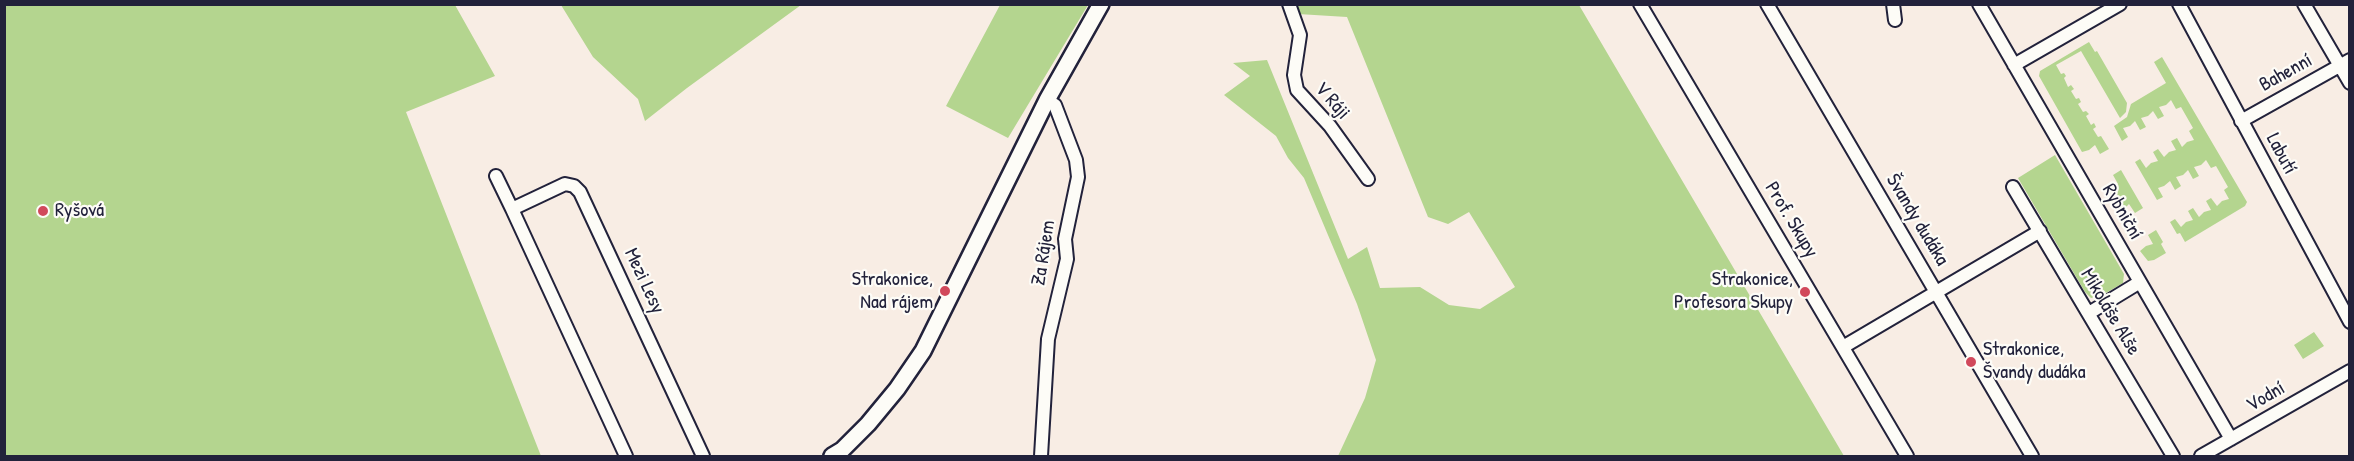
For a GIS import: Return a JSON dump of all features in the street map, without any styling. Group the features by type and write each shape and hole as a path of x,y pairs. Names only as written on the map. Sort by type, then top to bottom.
{"street":[{"path":"832,456 842,450 868,424 897,389 923,351 1047,100 1101,4"},
{"name":"V Ráji","path":"1289,4 1300,35 1294,75 1297,90 1330,126 1368,179"},
{"name":"Prof. Skupy","path":"1640,4 1907,456"},
{"name":"Švandy dudáka","path":"1767,4 2032,456"},
{"path":"1893,4 1895,20"},
{"name":"Rybniční","path":"1979,4 2231,439"},
{"path":"2014,65 2120,4"},
{"name":"Labutí","path":"2179,4 2349,322"},
{"path":"2304,4 2344,63 2349,83"},
{"name":"Bahenní","path":"2241,121 2344,63"},
{"name":"Za Rájem","path":"1041,456 1048,339 1067,259 1065,238 1078,177 1076,160 1055,105 1047,100"},
{"path":"496,176 626,456"},
{"name":"Mezi Lesy","path":"512,209 565,184 574,186 580,192 704,456"},
{"name":"Mikoláše Alše","path":"2013,187 2173,456"},
{"path":"1844,347 2040,231"},
{"path":"2089,314 2140,282"},
{"name":"Vodní","path":"2201,456 2349,371"}],"green space":[{"path":"4,5 455,5 495,76 406,112 541,456 5,456"},
{"path":"561,5 801,5 645,121 638,99 593,57"},
{"path":"1000,5 1088,5 1008,138 946,106"},
{"path":"1292,5 1579,5 1844,456 1338,456 1365,398 1376,360 1357,304 1304,178 1288,158 1276,136 1224,95 1250,76 1233,63 1267,60 1348,259 1367,247 1380,288 1420,287 1449,305 1480,309 1515,287 1469,212 1448,224 1428,217 1347,17 1298,14"},
{"path":"2089,42 2095,52 2097,51 2127,103 2126,112 2120,118 2081,51 2056,65 2061,74 2064,73 2066,76 2064,78 2068,87 2071,85 2074,89 2071,91 2076,99 2079,98 2081,102 2078,104 2083,112 2086,111 2089,114 2086,116 2091,125 2094,123 2096,127 2093,129 2098,137 2101,136 2109,149 2100,154 2095,145 2082,152 2039,76 2040,71"},
{"path":"2162,57 2247,202 2245,206 2185,242 2170,222 2175,219 2181,227 2193,220 2188,211 2193,208 2199,217 2211,210 2206,201 2211,198 2217,206 2229,199 2224,190 2228,187 2216,166 2211,168 2206,160 2194,167 2199,176 2193,179 2188,170 2176,177 2181,186 2175,190 2170,181 2158,188 2163,197 2157,200 2135,162 2140,159 2146,168 2158,161 2153,152 2158,149 2164,157 2176,150 2171,141 2177,138 2182,147 2194,140 2189,131 2193,128 2181,107 2176,109 2171,100 2159,107 2164,116 2158,119 2153,111 2141,118 2146,127 2140,130 2135,121 2123,128 2128,137 2122,141 2114,126 2127,117 2131,104 2166,83 2154,62"},
{"path":"2055,155 2124,274 2123,283 2099,297 2091,298 2085,292 2018,178"},
{"path":"2121,170 2143,208 2135,213 2129,204 2117,211 2105,192 2111,186 2118,184 2113,175"},
{"path":"2156,230 2166,253 2148,261 2140,251 2153,244 2148,235"},
{"path":"2314,332 2324,346 2303,359 2294,345"}],"place":[{"name":"Ryšová","path":"43,211"},
{"name":"Strakonice, Nad rájem","path":"945,291"},
{"name":"Strakonice, Profesora Skupy","path":"1805,292"},
{"name":"Strakonice, Švandy dudáka","path":"1971,362"}]}
